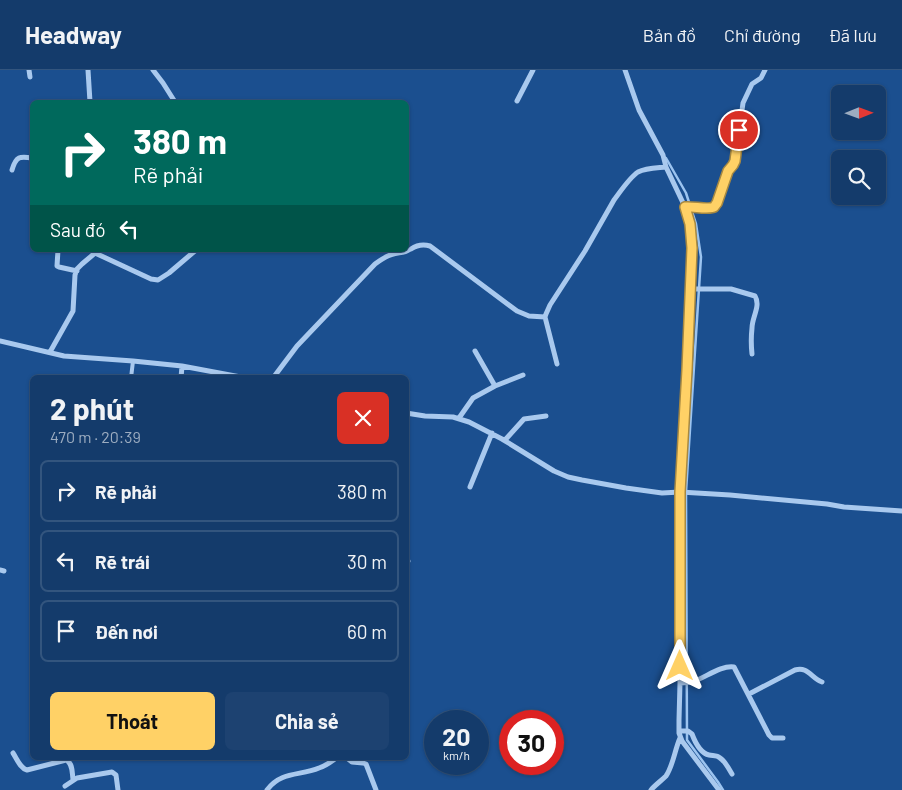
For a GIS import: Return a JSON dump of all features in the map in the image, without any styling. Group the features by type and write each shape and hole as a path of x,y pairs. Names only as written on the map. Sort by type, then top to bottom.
{"street":[{"path":"29,70 30,77"},
{"path":"88,70 90,100"},
{"path":"153,70 174,100"},
{"path":"517,101 533,70"},
{"path":"625,70 639,110 663,155 666,167 687,207 691,235 692,289 682,492 679,720 683,733 719,790"},
{"path":"687,207 710,208 717,203 728,171 735,161 743,103 752,84 761,78 765,70"},
{"path":"12,170 15,161 19,158 30,158"},
{"path":"557,364 545,317 550,305 621,190 640,171 666,167"},
{"path":"409,250 423,244 430,246 518,312 529,316 545,317"},
{"path":"58,252 58,267 77,271"},
{"path":"50,352 73,311 75,275 82,264 95,252"},
{"path":"98,252 151,279 158,280 194,252"},
{"path":"275,375 297,346 374,264 399,252"},
{"path":"692,289 731,289 757,298 758,304 752,326 752,354"},
{"path":"0,341 64,356 182,366 230,375"},
{"path":"475,351 495,386"},
{"path":"181,375 182,366"},
{"path":"459,418 473,398 495,386 523,375"},
{"path":"409,413 459,418 505,440 554,471 568,477 662,493 682,492 730,495 902,511"},
{"path":"505,440 524,419 546,416"},
{"path":"470,487 492,433"},
{"path":"680,683 690,682 731,666 736,670 769,735 772,738 783,738"},
{"path":"749,694 801,668 806,669 815,679 822,682"},
{"path":"683,733 692,734 702,751 720,758 732,774"},
{"path":"651,790 668,772 683,733"},
{"path":"13,753 24,769 27,770 66,760 69,761 73,779"},
{"path":"267,790 272,783 286,776 318,768 333,760"},
{"path":"350,760 366,764 376,790"},
{"path":"65,786 73,779 112,772 116,775 118,790"}],"lane":[{"path":"131,375 133,361"}],"waterway":[{"path":"666,158 686,193 696,224 701,257 686,492 687,740 723,790"}],"route":[{"path":"680,666 680,492 692,248 690,224 685,207 710,208 717,203 728,171 735,161 739,130"}]}
